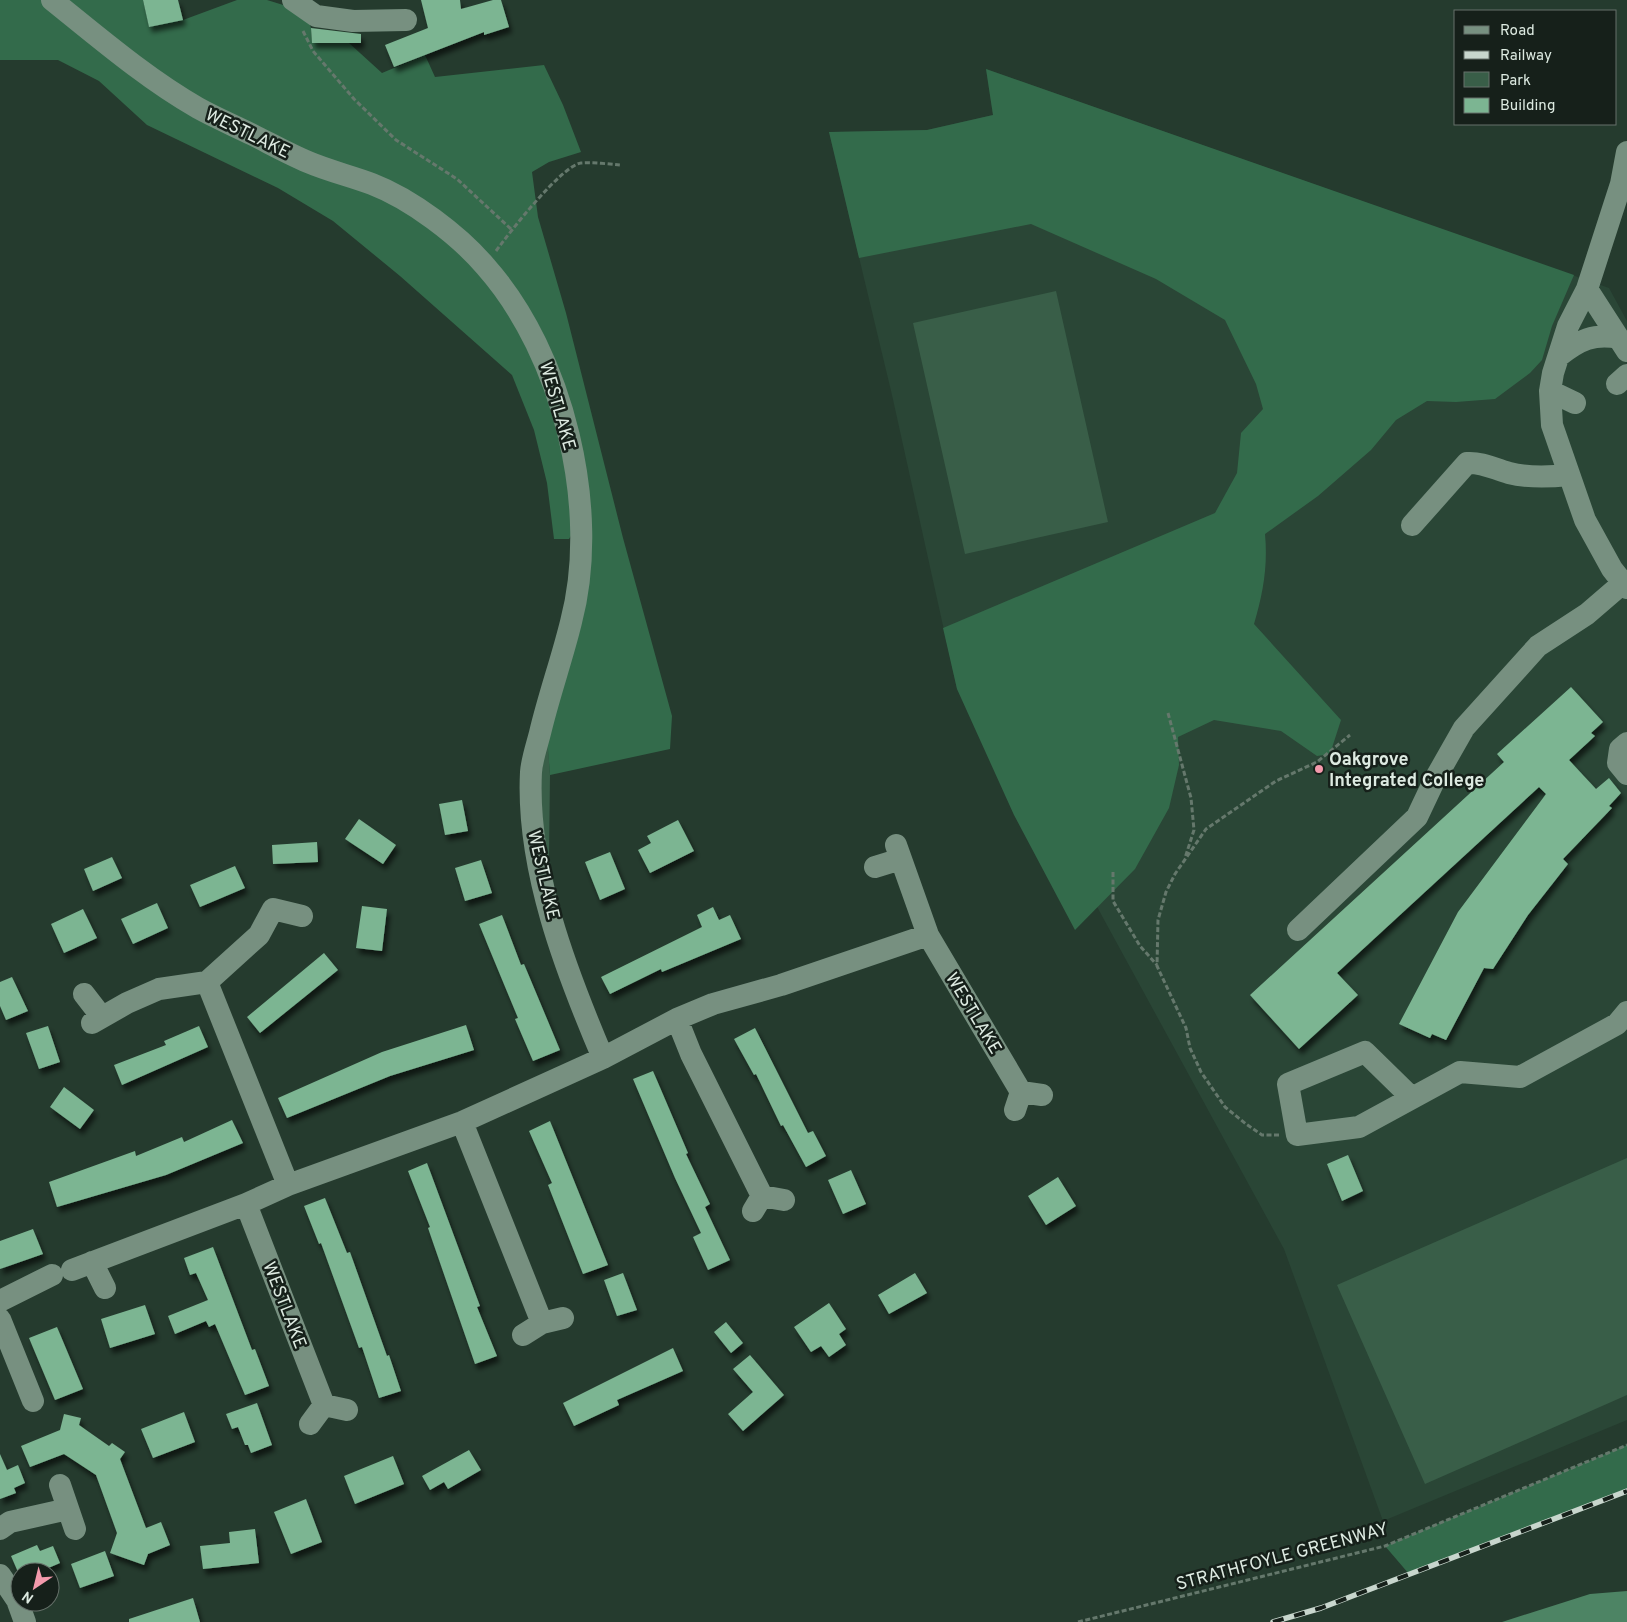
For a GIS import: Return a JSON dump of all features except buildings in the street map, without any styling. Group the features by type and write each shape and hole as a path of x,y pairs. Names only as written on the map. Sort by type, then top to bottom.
{"street":[{"name":"WESTLAKE","path":"52,0 117,52 198,108 308,162 375,185 430,216 486,266 531,328 553,378 576,469 582,517 581,572 572,621 550,689 531,769 532,833 541,880 560,944 603,1058"},
{"path":"293,0 316,16 353,22 406,20"},
{"path":"1298,930 1417,817 1435,778 1464,728 1538,646 1587,614 1626,584 1612,569 1585,520 1552,425 1550,391 1553,373 1568,326 1588,284 1621,184 1627,152"},
{"path":"1588,284 1623,345"},
{"path":"1559,356 1576,342 1595,336 1623,345"},
{"path":"1550,391 1575,403"},
{"path":"1412,525 1467,463 1479,462 1510,473 1543,477 1569,475"},
{"path":"1627,743 1620,749 1618,763 1627,774"},
{"name":"WESTLAKE","path":"875,867 898,852 924,925 1026,1099"},
{"path":"84,994 96,1020 159,990 207,982 259,936 274,909 302,916"},
{"path":"0,1301 72,1269 246,1204 288,1185 462,1122 603,1058 676,1019 713,1004 781,985 924,925"},
{"path":"207,982 288,1185"},
{"path":"1411,1097 1364,1052 1288,1084 1297,1135 1359,1127 1460,1072 1520,1077 1617,1024 1627,1012"},
{"path":"676,1019 758,1204 784,1200"},
{"path":"462,1122 553,1321 523,1335"},
{"name":"WESTLAKE","path":"246,1204 324,1405"},
{"path":"72,1269 105,1288"},
{"path":"0,1319 33,1401"},
{"path":"310,1424 324,1405 347,1410"},
{"path":"0,1529 10,1522 71,1519 60,1485"},
{"path":"0,1575 17,1600 25,1622"}],"path":[{"path":"300,26 313,51 354,99 396,140 457,179 512,230"},
{"path":"486,266 512,230 561,175 580,163 620,165"},
{"path":"1168,713 1191,798 1194,830 1184,861"},
{"path":"1157,966 1158,920 1166,892 1206,829 1276,781 1317,762 1350,735"},
{"path":"1112,872 1113,901 1140,946 1157,966 1186,1028 1190,1048 1197,1064 1225,1107 1262,1134 1297,1135"},
{"name":"STRATHFOYLE GREENWAY","path":"1078,1622 1385,1546 1627,1445"}],"shaded area":[{"path":"0,0 143,0 149,27 183,20 237,0 267,0 306,12 311,28 312,43 349,43 382,73 425,55 435,77 544,65 563,105 581,152 549,162 532,172 538,217 566,313 623,538 672,716 670,749 550,775 545,712 581,519 569,539 554,539 547,483 534,430 512,375 400,276 333,221 278,188 147,125 99,81 58,60 0,60"},
{"name":"Oakgrove Integrated College","path":"986,69 1609,288 1627,321 1627,1420 1383,1521 1284,1249 1066,850 957,689 892,395 829,132 927,130 993,115"},
{"path":"986,69 1574,275 1552,326 1542,360 1530,373 1495,399 1456,402 1427,401 1396,420 1371,450 1318,496 1265,534 1264,580 1254,624 1341,720 1330,754 1317,756 1281,731 1214,720 1178,737 1179,765 1169,808 1135,869 1075,930 1014,815 957,689 943,628 1215,513 1237,473 1241,433 1263,409 1256,384 1225,320 1156,279 1031,224 859,258 829,132 927,130 993,115"},
{"path":"1627,1445 1627,1491 1409,1574 1385,1546"},
{"path":"1627,1591 1627,1622 1502,1622 1590,1594"}],"green space":[{"path":"1056,291 1108,522 965,554 913,323"},
{"path":"547,732 550,775 549,856 559,914 537,809"},
{"path":"1627,1158 1627,1395 1425,1484 1337,1285"}],"railway":[{"path":"1273,1622 1321,1608 1627,1491"}],"place":[{"name":"Oakgrove Integrated College","path":"1319,769"}]}
